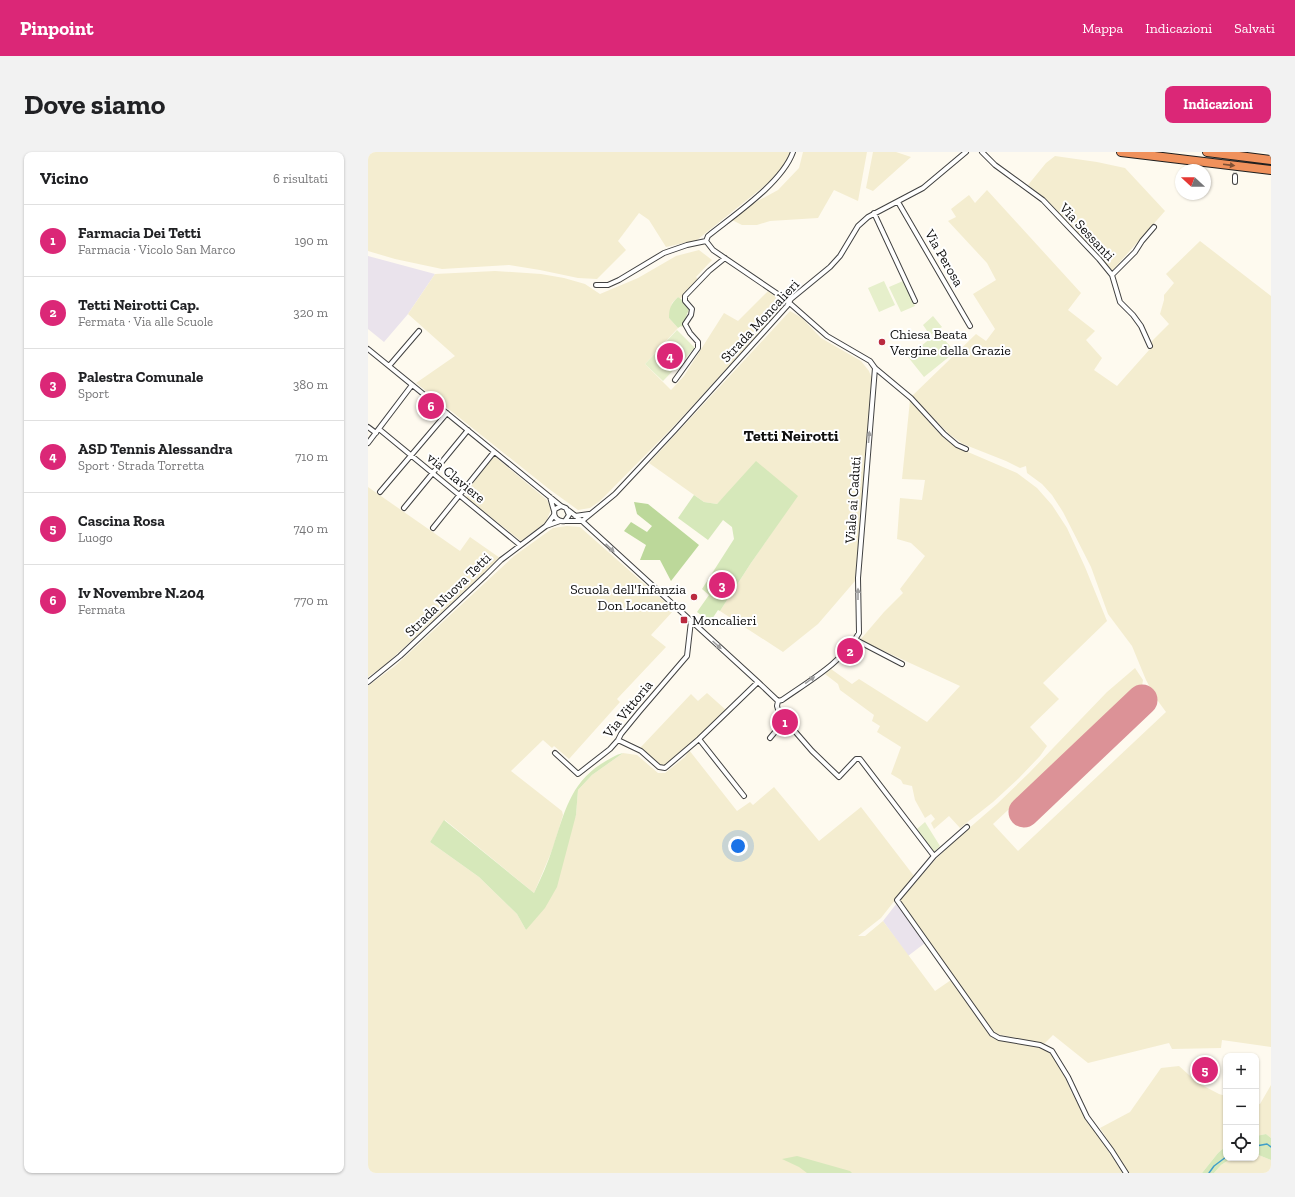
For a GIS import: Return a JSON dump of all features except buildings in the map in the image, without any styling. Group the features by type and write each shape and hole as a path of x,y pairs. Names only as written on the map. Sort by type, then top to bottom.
{"highway":[{"path":"1120,152 1271,170"},
{"path":"1207,152 1271,160"}],"street":[{"path":"706,241 708,236 776,179 789,162 793,152"},
{"path":"955,162 962,152"},
{"name":"Strada Moncalieri","path":"582,521 615,494 675,430 792,299 830,267 840,256 858,226 874,213 923,188 966,152"},
{"name":"Via Sessanti","path":"982,152 995,165 1043,200 1099,259 1112,275 1120,302 1133,315 1141,326 1150,346"},
{"path":"1234,176 1235,182"},
{"name":"Via Perosa","path":"898,202 970,326"},
{"path":"874,213 915,301"},
{"path":"1112,275 1135,252 1154,227"},
{"path":"706,241 713,250 771,289 827,336 870,361 875,368 911,398 944,434 957,445 966,449"},
{"path":"596,285 608,285 619,280 664,253 687,245 706,241"},
{"path":"675,380 698,348 698,342 690,333 685,324 691,315 692,309 685,301 685,296 709,271 725,258"},
{"path":"389,366 420,330"},
{"path":"369,351 561,506 566,508 582,521 778,701"},
{"name":"Viale ai Caduti","path":"856,640 859,633 858,578 875,368"},
{"path":"368,443 412,385"},
{"path":"380,492 447,413"},
{"path":"368,427 376,433"},
{"name":"via Claviere","path":"379,429 520,545"},
{"path":"404,508 468,430"},
{"path":"433,528 494,452"},
{"path":"550,496 556,518 560,521 582,521"},
{"path":"554,513 556,507 561,506"},
{"path":"565,521 569,517 568,510"},
{"name":"Strada Nuova Tetti","path":"546,526 554,513"},
{"path":"575,516 592,513"},
{"name":"Strada Nuova Tetti","path":"368,682 400,656 501,560 546,526 560,521"},
{"name":"Via Vittoria","path":"554,753 578,774 610,749 639,712 687,656 691,621"},
{"path":"778,701 782,700 841,657 856,640 902,664"},
{"path":"618,740 641,751 659,767 665,768 699,739 758,682"},
{"path":"778,701 777,706 779,713 812,752 839,777 856,759 860,759 934,856"},
{"path":"770,738 785,720"},
{"path":"699,739 744,796"},
{"path":"967,827 934,856 897,900 992,1034 999,1038 1040,1045 1052,1051 1087,1117 1126,1173"}],"shaded area":[{"path":"368,152 791,152 782,167 768,183 697,240 666,247 649,220 639,213 618,241 626,250 597,279 578,278 509,265 442,269 395,259 368,251"},
{"path":"803,152 867,152 858,201 834,190 818,218 770,221 757,225 742,225 732,220 754,203 778,190 799,168"},
{"path":"873,152 896,152 911,157 873,191 866,188"},
{"path":"1055,156 1125,168 1165,211 1112,271 1045,198 1028,185 1046,163"},
{"path":"987,190 1081,293 1068,310 1095,331 1086,340 1102,358 1094,370 1117,386 1150,349 1152,341 1169,324 1160,314 1164,295 1174,283 1166,274 1200,241 1271,296 1271,1047 1222,1040 1221,1048 1172,1049 1169,1043 1088,1063 1053,1035 1044,1044 997,1034 991,1030 900,900 936,859 997,804 1107,692 1135,668 1143,680 1142,686 993,824 1018,851 1166,712 1155,697 1146,680 1132,646 1108,614 1091,567 1063,512 1052,495 1042,484 1027,473 1026,466 1020,468 963,444 949,434 912,396 976,334 986,341 995,329 973,294 996,280 987,263 948,221 956,217 951,209 969,195 975,203"},
{"path":"699,250 712,260 696,277 699,280 680,299 678,297 672,303 669,318 678,328 645,364 671,390 684,376 724,313 738,321 768,291 784,303 783,308 672,428 600,501 590,508 578,510 549,489 416,383 455,356 408,314 435,274 495,271 541,274 585,284 600,294 638,278 676,256"},
{"path":"368,256 435,274 408,314 384,342 368,329"},
{"path":"790,311 802,318 821,338 861,361 869,371 873,382 855,581 818,624 783,652 720,611 797,496 724,497 717,504 704,502 649,463"},
{"path":"910,400 937,431 954,446 1017,473 1037,488 1052,505 1067,528 1107,621 1043,683 1059,699 1030,727 1047,746 1040,756 993,802 960,828 949,816 934,829 931,823 935,819 931,814 925,818 915,800 912,786 903,784 901,780 891,774 901,747 877,732 880,726 872,721 874,715 840,690 838,684 825,674 831,669 852,684 859,679 927,722 960,686 860,640 903,593 900,589 925,556 911,543 897,539 900,498 922,500 925,480 902,479"},
{"path":"494,456 547,500 551,508 546,522 521,541 467,498 466,492"},
{"path":"368,487 460,551 470,537 500,558 385,665 368,677"},
{"path":"567,526 580,527 674,610 651,635 666,647 617,699 620,702 569,759 554,746 552,748 543,740 511,771 562,811 563,815 553,848 534,893 445,820 430,842 479,877 517,914 526,930 576,815 578,790 592,775 623,753 637,755 658,773 665,773 685,757 689,750 737,811 750,802 753,805 774,787 819,841 861,807 914,876 881,918 858,936 865,936 883,921 935,991 951,980 992,1037 999,1040 1043,1048 1052,1055 1060,1066 1071,1091 1085,1116 1123,1173 368,1173 368,686 395,666 514,556 553,528"},
{"path":"707,693 726,710 703,733 673,759 664,766 658,764 640,748 691,694 698,701"},
{"path":"897,903 925,943 908,956 883,921"},
{"path":"1179,1066 1198,1083 1223,1095 1223,1149 1202,1173 1129,1173 1100,1128 1130,1112 1161,1068"},
{"path":"1271,1085 1271,1138 1266,1134 1259,1135 1260,1104"},
{"path":"1259,1155 1271,1160 1271,1173 1214,1173 1221,1165 1227,1161 1259,1161"}],"green space":[{"path":"884,281 895,305 879,312 868,288"},
{"path":"903,281 915,306 901,312 889,287"},
{"path":"678,297 685,302 689,309 682,327 681,326 678,328 669,318 669,311"},
{"path":"933,316 942,327 930,335 923,325"},
{"path":"677,330 695,348 663,381 645,364"},
{"path":"938,332 955,352 924,377 908,357"},
{"path":"756,461 798,496 751,563 720,611 718,610 710,622 697,612 709,595 702,589 734,539 732,527 723,520 708,540 678,518 694,495 704,502 717,504"},
{"path":"634,502 648,504 699,545 671,581 660,560 640,560 646,545 624,531 631,522 647,532 652,526 637,514"},
{"path":"623,753 592,775 578,790 576,815 557,887 545,908 526,930 517,914 479,877 430,842 444,820 534,893 549,859 565,812 575,790 590,772 609,759"},
{"path":"925,822 940,846 934,852 917,829"},
{"path":"1266,1134 1271,1138 1271,1160 1259,1155 1259,1135"},
{"path":"1223,1149 1223,1161 1227,1161 1221,1165 1214,1173 1202,1173"},
{"path":"797,1156 850,1171 852,1173 807,1173 799,1167 782,1159"}],"waterway":[{"path":"1259,1145 1267,1144 1271,1147"},
{"path":"1209,1173 1214,1166 1223,1159"}],"runway":[{"path":"1024,812 1142,700"}],"tunnel":[{"path":"1235,154 1235,176"}],"place":[{"name":"Chiesa Beata Vergine della Grazie","path":"882,342"},
{"name":"ASD Tennis Alessandra","path":"670,356"},
{"name":"Iv Novembre N.204","path":"431,406"},
{"name":"Palestra Comunale","path":"722,585"},
{"name":"Scuola dell'Infanzia Don Locanetto","path":"694,597"},
{"name":"Moncalieri","path":"684,620"},
{"name":"Tetti Neirotti Cap.","path":"850,651"},
{"name":"Farmacia Dei Tetti","path":"785,722"},
{"name":"Cascina Rosa","path":"1205,1070"}],"district":[{"name":"Tetti Neirotti","path":"791,435"}]}
